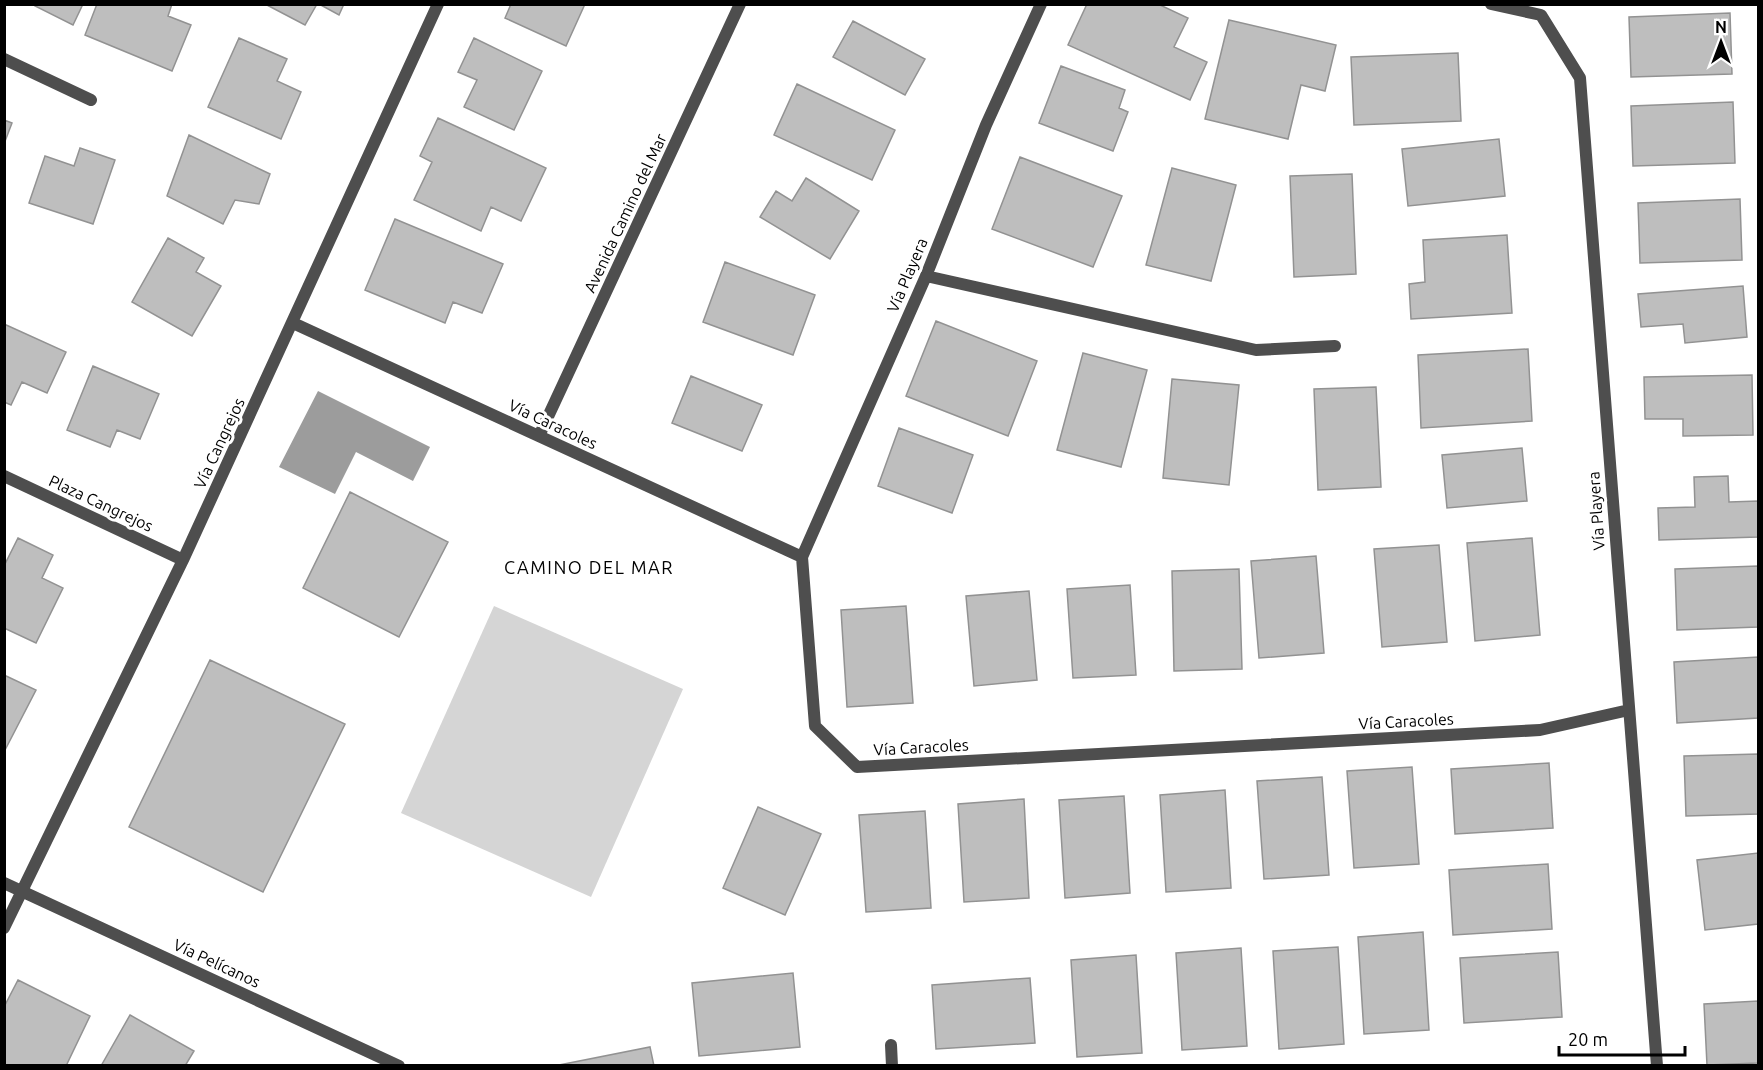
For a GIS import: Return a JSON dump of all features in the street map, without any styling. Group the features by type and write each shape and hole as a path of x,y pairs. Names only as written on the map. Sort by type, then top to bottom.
{"street":[{"name":"Vía Cangrejos","path":"4,928 183,560 438,4"},
{"name":"Avenida Camino del Mar","path":"539,436 740,4"},
{"name":"Vía Playera","path":"802,557 926,276 986,125 1041,4"},
{"name":"Vía Playera","path":"1491,4 1541,15 1580,78 1657,1065"},
{"path":"4,60 91,100"},
{"path":"926,276 1256,350 1335,346"},
{"name":"Vía Caracoles","path":"293,323 802,557 815,726 857,767 1540,730 1629,710"},
{"name":"Plaza Cangrejos","path":"4,476 183,560"},
{"path":"4,883 22,891"},
{"name":"Vía Pelícanos","path":"22,891 399,1065"},
{"path":"891,1045 892,1065"}],"shaded area":[{"path":"318,391 430,447 413,481 356,452 335,494 279,467"},
{"path":"494,606 683,689 591,897 401,813"}],"building":[{"path":"36,4 83,4 73,25 35,6"},
{"path":"97,4 172,4 168,16 191,25 172,71 85,35"},
{"path":"265,4 317,4 305,25"},
{"path":"319,4 344,4 339,15"},
{"path":"511,4 585,4 566,46 505,18"},
{"path":"1087,4 1158,4 1188,18 1174,47 1207,62 1190,100 1068,45"},
{"path":"1730,13 1732,74 1631,77 1629,17"},
{"path":"1229,20 1336,45 1325,91 1301,85 1288,139 1205,119"},
{"path":"853,21 925,59 905,95 833,57"},
{"path":"239,38 287,59 277,81 301,92 281,139 208,107"},
{"path":"474,38 542,71 514,130 464,107 477,80 458,72"},
{"path":"1458,53 1461,121 1354,125 1351,57"},
{"path":"1061,66 1125,90 1119,108 1128,112 1113,151 1039,123"},
{"path":"797,84 895,130 872,180 774,135"},
{"path":"1733,102 1735,163 1633,166 1631,106"},
{"path":"438,118 546,168 521,221 491,207 481,231 414,200 432,162 420,156"},
{"path":"4,120 12,123 4,144"},
{"path":"189,135 270,174 259,204 235,200 223,224 167,196"},
{"path":"1499,139 1505,196 1408,206 1402,149"},
{"path":"80,148 115,160 93,224 29,203 45,156 74,166"},
{"path":"1020,157 1122,196 1093,267 992,229"},
{"path":"1172,168 1236,185 1211,281 1146,265"},
{"path":"1352,174 1356,274 1294,277 1290,176"},
{"path":"806,178 859,211 830,259 760,217 776,191 792,201"},
{"path":"1740,199 1742,260 1640,263 1638,203"},
{"path":"395,219 503,264 482,313 453,302 445,323 365,290"},
{"path":"1507,235 1512,313 1411,319 1409,284 1425,282 1423,240"},
{"path":"168,238 204,258 196,272 221,286 192,336 132,302"},
{"path":"725,262 815,295 793,355 703,322"},
{"path":"1743,286 1747,337 1685,343 1683,324 1641,327 1638,294"},
{"path":"936,321 1037,361 1008,436 906,396"},
{"path":"4,324 66,352 47,393 22,382 11,405 4,402"},
{"path":"1528,349 1532,421 1421,428 1418,355"},
{"path":"1083,353 1147,370 1121,467 1057,450"},
{"path":"93,366 159,394 140,439 117,430 110,447 67,430"},
{"path":"1752,375 1753,435 1683,436 1683,419 1645,419 1644,377"},
{"path":"691,376 762,405 742,451 672,423"},
{"path":"1172,379 1239,385 1229,485 1163,478"},
{"path":"1376,387 1381,487 1318,490 1314,389"},
{"path":"899,428 973,455 952,513 878,486"},
{"path":"1522,448 1527,501 1447,508 1442,455"},
{"path":"1728,476 1729,502 1758,501 1758,537 1659,540 1658,508 1695,507 1694,477"},
{"path":"350,492 448,542 399,637 303,588"},
{"path":"18,538 53,555 42,578 63,588 36,643 4,628 4,566"},
{"path":"1532,538 1540,635 1475,641 1467,543"},
{"path":"1439,545 1447,642 1382,647 1374,549"},
{"path":"1316,556 1324,653 1259,658 1251,561"},
{"path":"1758,566 1758,627 1677,630 1675,569"},
{"path":"1239,569 1242,669 1174,671 1172,571"},
{"path":"1130,585 1136,675 1073,678 1067,589"},
{"path":"1029,591 1037,680 974,686 966,596"},
{"path":"906,606 913,703 847,707 841,610"},
{"path":"1758,657 1758,718 1677,723 1674,662"},
{"path":"210,660 345,724 263,892 129,827"},
{"path":"4,675 36,690 4,752"},
{"path":"1758,754 1758,814 1686,816 1684,756"},
{"path":"1549,763 1553,828 1455,834 1451,769"},
{"path":"1412,767 1419,864 1354,868 1347,771"},
{"path":"1322,777 1329,875 1264,879 1257,781"},
{"path":"1225,790 1231,888 1166,892 1160,795"},
{"path":"1124,796 1130,893 1065,898 1059,800"},
{"path":"1024,799 1029,898 964,902 958,804"},
{"path":"758,807 821,834 785,915 723,888"},
{"path":"925,811 931,908 866,912 859,815"},
{"path":"1758,853 1758,924 1705,930 1697,860"},
{"path":"1548,864 1552,929 1453,935 1449,870"},
{"path":"1423,932 1429,1030 1364,1034 1358,937"},
{"path":"1338,947 1344,1044 1279,1049 1273,951"},
{"path":"1241,948 1247,1046 1182,1050 1176,953"},
{"path":"1558,952 1562,1017 1464,1023 1460,958"},
{"path":"1136,955 1142,1053 1077,1057 1071,960"},
{"path":"793,973 800,1047 699,1056 692,983"},
{"path":"1030,978 1035,1043 936,1049 932,985"},
{"path":"18,980 90,1016 66,1066 4,1066 4,1007"},
{"path":"1758,1001 1758,1063 1707,1065 1704,1004"},
{"path":"130,1015 194,1051 185,1066 101,1066"},
{"path":"650,1047 654,1066 554,1066"}],"district":[{"name":"CAMINO DEL MAR","path":"589,567"}]}
